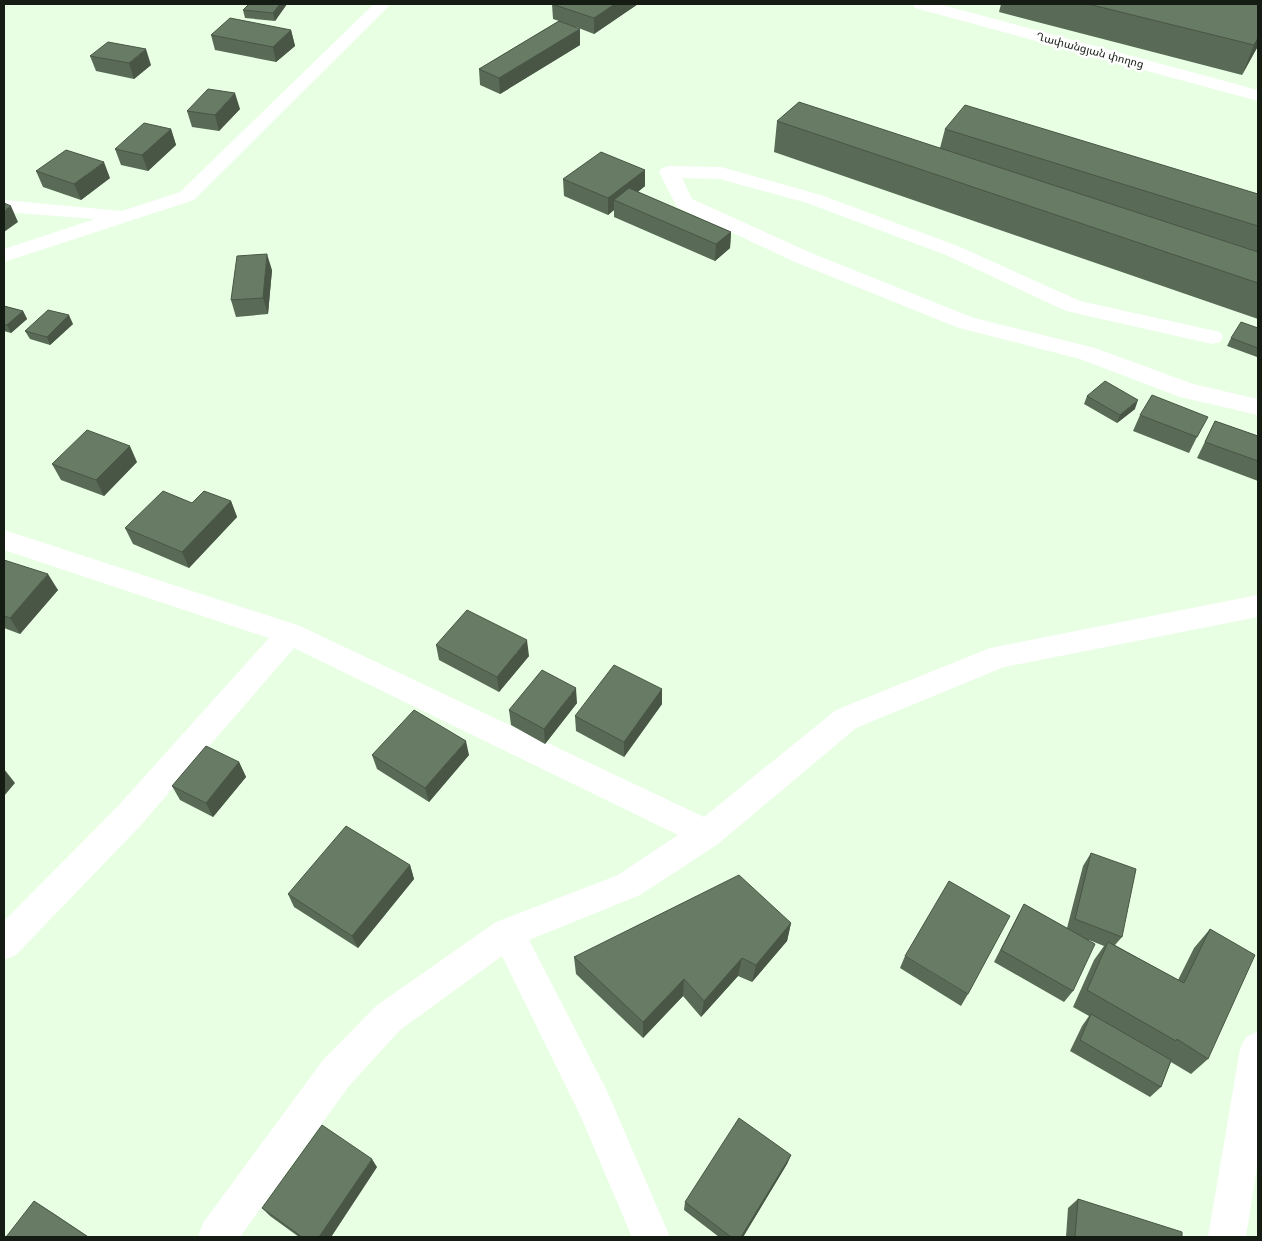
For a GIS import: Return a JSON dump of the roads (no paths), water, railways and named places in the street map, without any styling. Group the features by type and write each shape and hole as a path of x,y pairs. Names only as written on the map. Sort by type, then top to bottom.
{"street":[{"path":"4,256 187,196 383,4"},
{"name":"Ղափանցյան փողոց","path":"921,4 1258,96"},
{"path":"1212,337 1080,329 966,323 802,257 684,203 669,172 721,173 814,199 953,251 1080,329 1188,391 1258,407"},
{"path":"4,206 129,216"},
{"path":"4,540 290,634 707,834"},
{"path":"217,1237 330,1080 388,1018 508,933 629,885 707,834 846,718 1000,656 1258,606"},
{"path":"4,944 130,815 290,634"},
{"path":"508,933 594,1104 651,1237"},
{"path":"1227,1237 1258,1049"}]}
